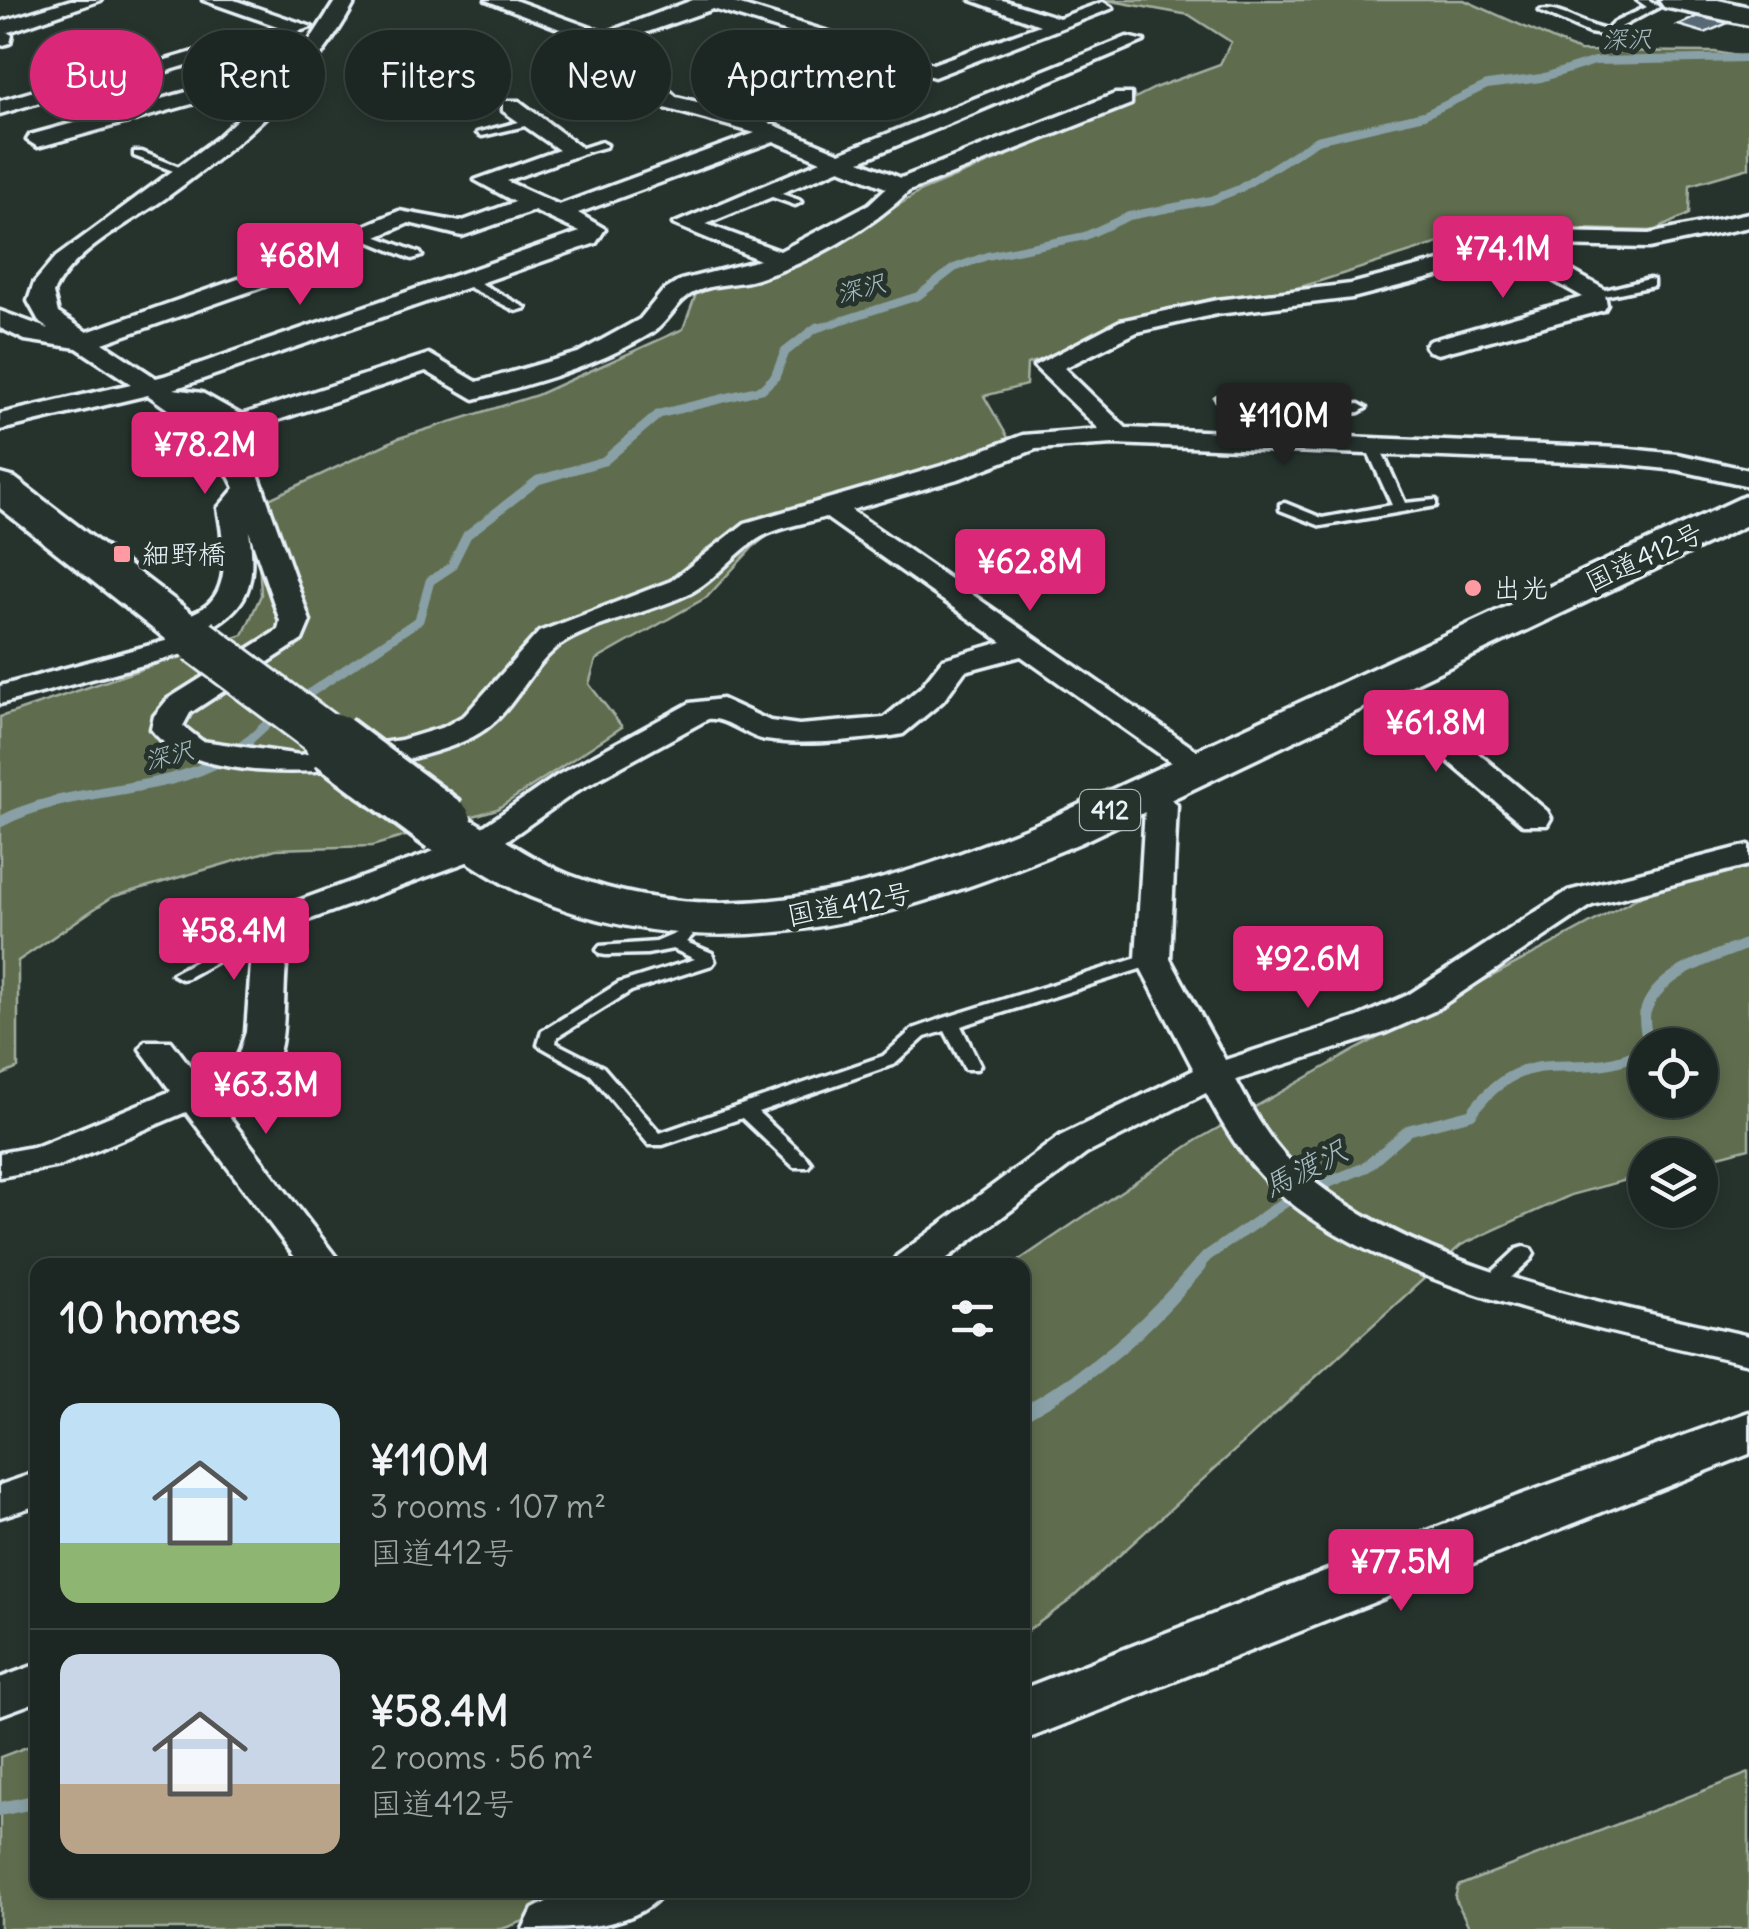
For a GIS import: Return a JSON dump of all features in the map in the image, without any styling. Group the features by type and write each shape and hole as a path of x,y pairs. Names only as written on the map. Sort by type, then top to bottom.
{"main road":[{"path":"1675,0 1749,16"},
{"name":"国道412号","path":"0,487 459,837 556,890 686,931 890,901 961,878 1749,507"}],"street":[{"path":"0,30 91,0"},
{"path":"213,0 332,34"},
{"path":"325,42 346,0"},
{"path":"496,0 578,30"},
{"path":"980,0 1059,24"},
{"path":"632,30 708,2 794,30"},
{"path":"931,70 962,55 1103,8"},
{"path":"163,70 300,26"},
{"path":"778,258 685,224 1134,42"},
{"path":"162,394 193,399 239,424 428,362 474,391 587,358 649,324 671,297 690,285 751,273 877,209 900,186 1123,98 1051,77"},
{"path":"0,108 30,98"},
{"path":"38,140 183,98"},
{"path":"671,103 776,133 900,186"},
{"path":"511,106 531,118"},
{"path":"246,120 188,173 77,252 48,280 40,305 48,318 226,439 249,488 295,621 291,634 170,716 168,730 178,741 216,753 256,762 300,764 343,760 454,734 476,722 550,638 681,587 755,529 951,472 1032,441 1249,430 1371,443 1639,458 1749,478"},
{"path":"534,120 576,152"},
{"path":"560,212 776,133"},
{"path":"0,422 162,394 588,238 593,229 486,180 576,152"},
{"path":"0,318 34,335 84,341 253,282 407,216 462,229 533,203"},
{"path":"1114,436 1112,427 1047,366 1130,326 1217,307 1352,291 1551,239 1649,241 1749,220"},
{"path":"1438,346 1491,325 1595,305 1595,294 1514,248"},
{"path":"0,695 191,635 226,604 232,592 236,534 232,508 249,488"},
{"path":"829,507 1199,767"},
{"path":"0,1166 46,1158 249,1072 262,1054 272,938 275,928 288,916 459,837 700,710 722,708 762,730 799,734 892,727 932,694 954,664 1023,646"},
{"path":"1367,688 1412,714 1536,818"},
{"path":"1146,793 1162,805 1153,959 1246,1134 1263,1159 1293,1188 1365,1230 1492,1284 1749,1350"},
{"path":"920,1258 1073,1145 1214,1076 1371,1025 1421,1003 1580,898 1656,875 1749,854"},
{"path":"158,1049 317,1258"},
{"path":"1030,1713 1749,1432"},
{"path":"0,1501 30,1491"},
{"path":"0,1696 30,1685"},
{"path":"557,1929 616,1898"}],"lane":[{"path":"1544,11 1593,31 1610,33 1617,24 1654,7 1642,0"},
{"path":"0,30 7,34 6,42 0,43"},
{"path":"482,133 534,120"},
{"path":"576,152 602,145"},
{"path":"138,154 188,173"},
{"path":"764,191 795,202"},
{"path":"362,235 416,256"},
{"path":"465,280 520,308"},
{"path":"1595,294 1649,283"},
{"path":"1223,398 1249,430 1359,408"},
{"path":"239,424 268,454"},
{"path":"1371,443 1400,508"},
{"path":"1285,507 1321,522 1432,503"},
{"path":"606,950 686,931 706,957 706,962 625,987 548,1035 548,1045 597,1071 656,1142 888,1060 919,1033 1153,959"},
{"path":"182,974 249,937 272,938"},
{"path":"950,1022 970,1065"},
{"path":"744,1109 801,1163"},
{"path":"1492,1284 1524,1254"}],"green space":[{"path":"1106,0 1464,0 1579,51 1715,52 1749,58 1749,168 1690,185 1689,214 1653,231 1489,227 1314,283 1027,364 1026,385 984,396 1014,448 798,512 753,547 707,597 596,660 589,684 622,727 497,809 372,846 276,849 112,897 18,961 18,1068 0,1076 0,717 243,635 261,595 256,505 399,438 537,395 683,329 696,294 842,240 921,191 1077,127 1157,87 1220,64 1231,42 1189,15"},
{"path":"1749,863 1749,1148 1718,1156 1718,1138 1628,1138 1628,1180 1571,1195 1461,1245 1069,1601 1030,1629 1030,1258 1022,1258 1197,1140 1641,896"},
{"path":"30,1746 30,1898 587,1898 502,1929 0,1929 0,1757"},
{"path":"1749,1773 1749,1929 1470,1929 1455,1898 1458,1886"}],"building":[{"path":"1708,12 1735,20 1705,33 1678,25"}],"waterway":[{"name":"深沢","path":"814,329 918,296 954,268 987,256 1085,236 1129,216 1211,200 1239,189 1317,140 1424,115 1487,85 1541,78 1595,61 1749,58"},
{"name":"深沢","path":"298,701 419,620 430,581 451,567 467,535 538,480 604,461 659,414 762,389 775,377 785,352 814,329"},
{"name":"深沢","path":"245,744 278,714"},
{"name":"深沢","path":"0,822 62,800 191,773 245,744"},
{"name":"馬渡沢","path":"1645,1028 1645,1013 1661,987 1688,968 1749,943"},
{"name":"馬渡沢","path":"1196,1268 1207,1256 1291,1198 1366,1167 1409,1130 1471,1114 1492,1090 1512,1076 1533,1069 1596,1065 1628,1057"},
{"name":"馬渡沢","path":"1030,1409 1118,1349 1199,1266"},
{"name":"馬渡沢","path":"0,1809 30,1803"}],"place":[{"name":"細野橋","path":"122,554"},
{"name":"出光","path":"1473,588"}]}
